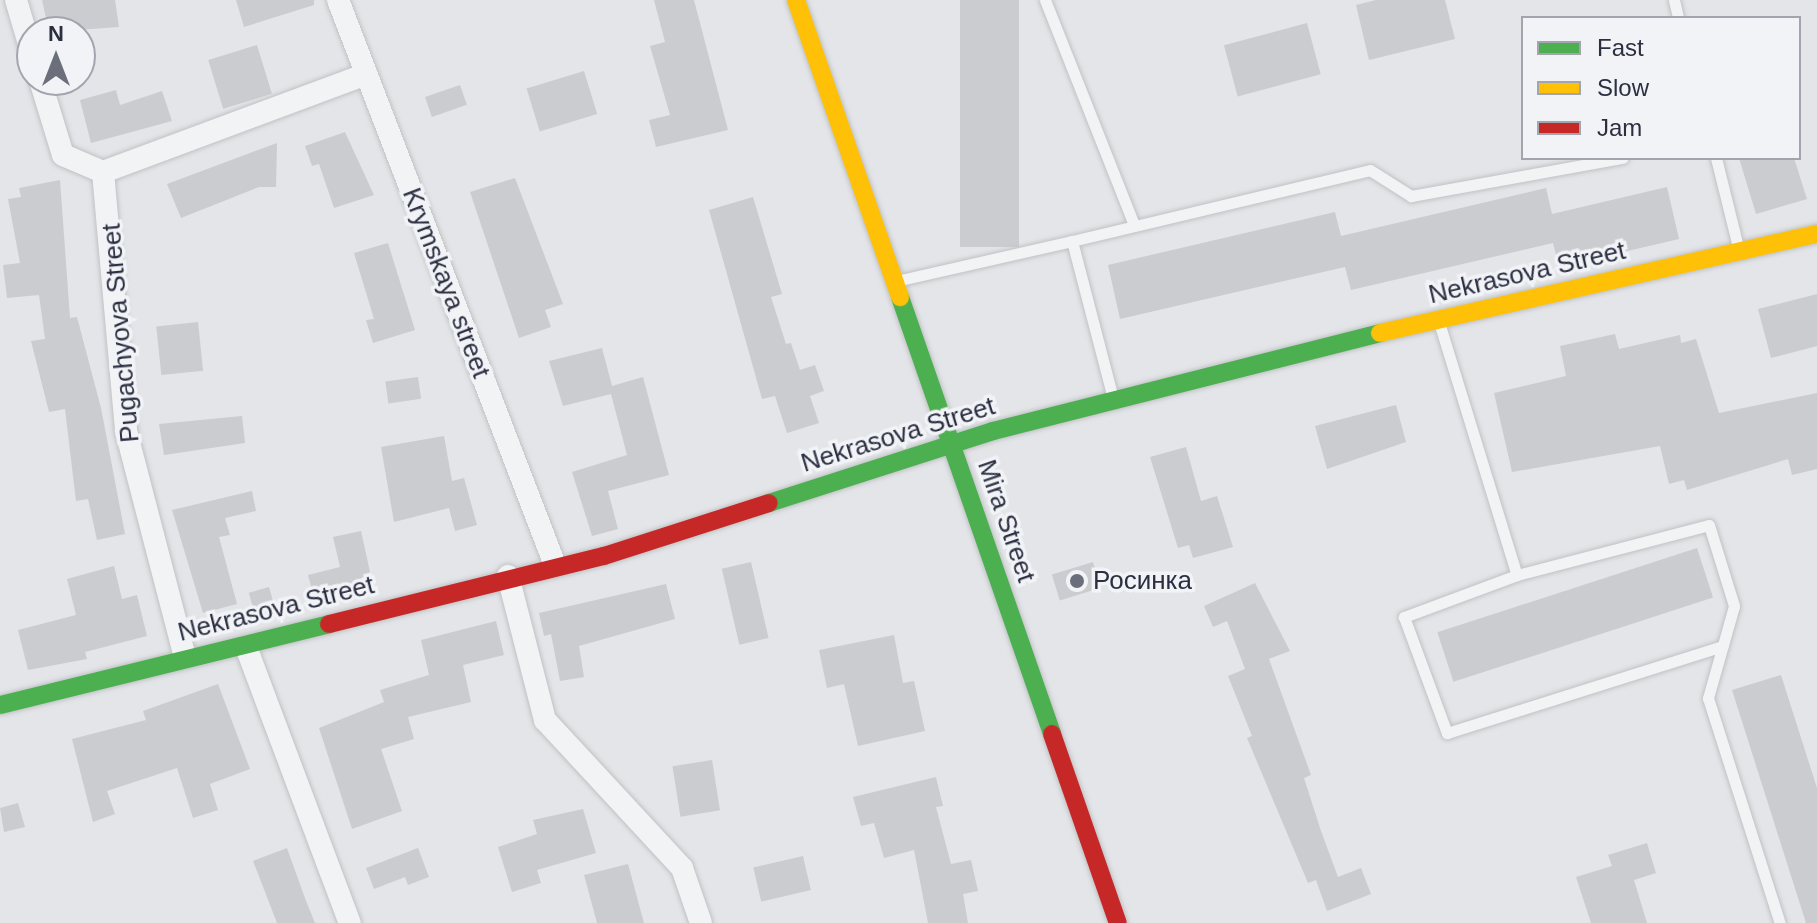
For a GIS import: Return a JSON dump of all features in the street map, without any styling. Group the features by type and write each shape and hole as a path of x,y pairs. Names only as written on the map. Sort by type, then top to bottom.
{"street":[{"name":"Krymskaya street","path":"338,0 555,565"},
{"name":"Mira Street","path":"796,0 1118,923"},
{"path":"45,96 63,155 103,172 366,74"},
{"name":"Pugachyova Street","path":"103,172 126,431 185,657"},
{"name":"Nekrasova Street","path":"0,705 185,657 246,647 508,576 604,556 952,445 1113,401 1438,319 1817,234"},
{"path":"508,576 545,720 682,868 701,923"},
{"path":"246,647 350,923"}],"lane":[{"path":"1045,0 1134,225"},
{"path":"896,281 1370,170 1411,196 1612,160"},
{"path":"1717,160 1740,251"},
{"path":"1072,241 1113,401"},
{"path":"1438,319 1517,575"},
{"path":"1723,646 1447,733 1404,617 1517,575 1709,525 1734,606 1723,646 1708,698 1780,923"}],"building":[{"path":"42,0 115,0 119,27 96,29 96,16 46,16"},
{"path":"236,0 314,0 314,5 244,27"},
{"path":"654,0 694,0 728,130 656,147 649,120 670,115 650,46 665,42"},
{"path":"960,0 1019,0 1019,247 960,247"},
{"path":"1376,0 1445,0 1455,39 1369,60 1356,5"},
{"path":"1307,23 1321,74 1238,96 1224,45"},
{"path":"257,45 272,94 223,109 208,60"},
{"path":"584,71 597,114 540,132 527,89"},
{"path":"460,85 467,105 432,117 425,97"},
{"path":"116,90 120,105 162,91 172,121 91,143 80,100"},
{"path":"345,132 374,195 334,208 319,164 312,166 305,146"},
{"path":"277,143 276,187 259,187 181,218 167,184"},
{"path":"1740,160 1795,160 1807,199 1756,214"},
{"path":"515,178 563,304 545,310 551,327 519,338 470,192"},
{"path":"60,180 70,318 77,317 101,408 125,534 97,540 88,499 76,501 65,409 49,412 31,341 45,339 39,295 7,298 3,265 20,263 8,199 21,197 19,188"},
{"path":"1667,187 1679,239 1559,267 1553,243 1351,290 1345,267 1120,319 1108,265 1335,212 1341,236 1546,188 1552,214"},
{"path":"753,197 782,294 771,297 786,344 791,343 800,370 815,365 824,391 810,396 819,423 787,433 775,396 762,399 709,210"},
{"path":"388,243 415,330 373,343 366,320 374,319 354,253"},
{"path":"1817,294 1817,346 1771,358 1758,309"},
{"path":"198,322 203,371 161,375 156,326"},
{"path":"1615,334 1619,349 1680,335 1681,343 1696,339 1719,413 1817,393 1817,469 1792,475 1788,459 1687,490 1684,480 1669,484 1660,446 1512,472 1494,393 1566,376 1560,346"},
{"path":"602,348 612,386 643,377 669,475 608,491 618,529 592,536 572,472 627,455 611,394 563,406 549,361"},
{"path":"418,377 421,399 388,403 385,382"},
{"path":"1396,405 1406,442 1327,469 1315,426"},
{"path":"242,416 245,443 164,455 159,424"},
{"path":"444,436 452,481 464,478 477,525 455,531 449,508 394,522 381,447"},
{"path":"1186,447 1201,501 1217,496 1233,547 1193,558 1189,545 1178,548 1150,457"},
{"path":"252,491 256,511 225,518 230,535 219,537 237,604 203,613 172,510"},
{"path":"361,531 372,581 313,594 308,575 340,567 333,537"},
{"path":"1697,548 1713,597 1453,682 1437,632"},
{"path":"751,562 769,638 739,645 722,569"},
{"name":"Росинка","path":"1093,562 1101,588 1060,600 1052,575"},
{"path":"114,566 122,599 137,595 147,636 85,652 87,659 28,670 18,630 76,615 67,579"},
{"path":"1255,583 1290,651 1269,659 1311,775 1304,778 1338,877 1361,868 1371,894 1327,911 1316,880 1308,883 1247,738 1252,736 1228,676 1245,669 1227,621 1213,627 1204,606"},
{"path":"666,584 675,619 579,646 584,677 560,681 551,634 544,636 539,613"},
{"path":"269,587 276,612 256,618 249,593"},
{"path":"496,621 504,655 463,665 471,702 408,717 414,739 381,749 402,811 352,829 319,728 384,702 380,690 429,675 421,640"},
{"path":"894,635 903,683 914,681 925,731 858,746 844,684 827,688 819,650"},
{"path":"1781,675 1817,788 1817,923 1806,923 1732,690"},
{"path":"218,684 250,769 210,784 218,810 193,818 177,768 107,791 115,814 93,822 72,739 146,720 143,711"},
{"path":"712,760 720,810 680,817 672,766"},
{"path":"936,777 943,806 936,807 951,864 971,860 978,891 963,894 968,923 928,923 914,850 884,858 874,823 861,826 853,797"},
{"path":"18,803 25,827 4,832 0,808"},
{"path":"583,809 596,853 537,870 541,883 512,892 498,847 537,834 533,820"},
{"path":"1647,843 1656,873 1634,880 1647,923 1591,923 1576,877 1612,866 1608,855"},
{"path":"287,848 315,923 277,923 253,861"},
{"path":"418,848 429,877 408,885 405,877 374,889 366,868"},
{"path":"803,856 811,890 761,902 753,867"},
{"path":"628,864 644,923 597,923 584,875"}],"traffic: fast":[{"path":"900,297 1052,734"},
{"path":"769,503 993,431 1380,333"},
{"path":"0,705 329,624"}],"traffic: slow":[{"path":"796,0 900,297"},
{"path":"1380,333 1817,234"}],"traffic: jam":[{"path":"329,624 604,556 769,503"},
{"path":"1052,734 1118,923"}],"place":[{"name":"Росинка","path":"1077,581"}]}
